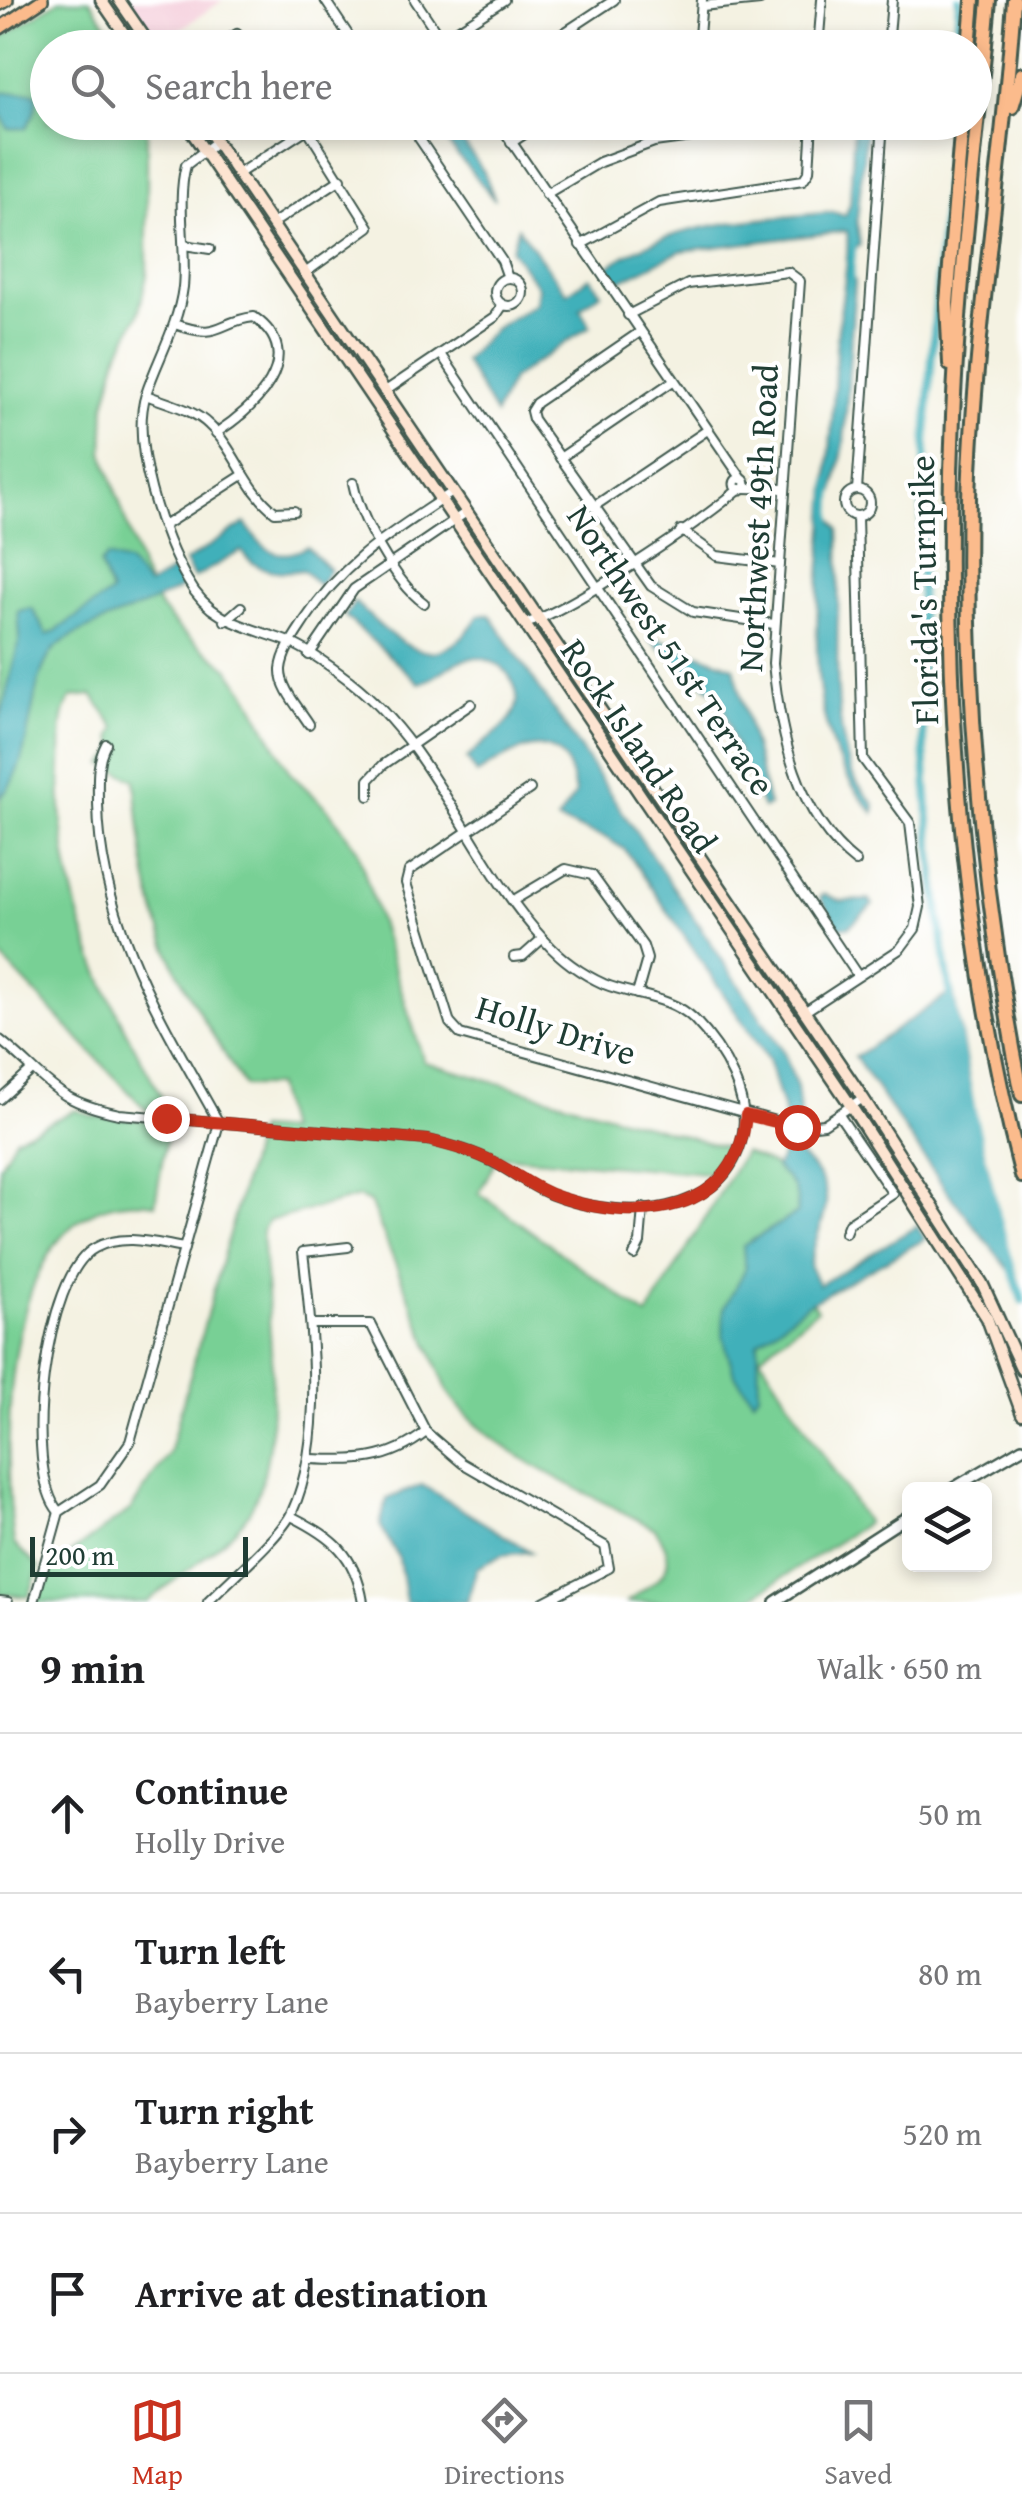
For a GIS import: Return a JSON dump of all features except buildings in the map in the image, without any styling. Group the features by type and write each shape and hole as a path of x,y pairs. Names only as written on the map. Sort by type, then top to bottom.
{"highway":[{"path":"0,4 7,0"},
{"path":"0,28 42,0"},
{"path":"971,30 974,0"},
{"name":"Florida's Turnpike","path":"986,30 989,0"},
{"name":"Florida's Turnpike","path":"1014,0 1006,129 969,496 969,666 982,837 1003,998 1022,1095"},
{"path":"1006,129 1022,74"},
{"path":"953,414 948,303 961,140"},
{"name":"Florida's Turnpike","path":"977,140 953,414 952,672 964,846 986,1005 1022,1176"}],"main road":[{"path":"101,0 122,30"},
{"path":"119,0 140,30"},
{"name":"Rock Island Road","path":"197,140 852,1106 992,1330 1022,1414"},
{"name":"Rock Island Road","path":"216,142 863,1098 982,1283 1022,1370"},
{"path":"992,1330 1004,1324"}],"street":[{"path":"325,0 345,30"},
{"path":"415,0 435,30"},
{"path":"464,30 504,0"},
{"path":"568,30 614,0"},
{"path":"700,30 702,3 760,0"},
{"path":"820,30 822,0"},
{"path":"890,30 892,0"},
{"path":"238,174 285,140"},
{"path":"304,273 369,227 315,140"},
{"path":"384,392 495,316 503,305 517,304 524,292 521,283 508,278 502,261 420,140"},
{"path":"514,140 511,142 742,485"},
{"path":"546,194 600,162 669,140"},
{"path":"580,245 659,202 804,180 809,171 808,140"},
{"path":"857,516 844,506 848,494 857,487 882,140"},
{"path":"0,1040 31,1070 79,1106 219,1123 428,1140 468,1150 566,1200 671,1207 711,1190 737,1156 746,1115 733,1076 696,1021 681,1008 573,966 542,939 409,746 368,696 290,642 225,620 189,584 165,526 144,459 141,433 146,395 175,324 184,245 186,165 216,142"},
{"path":"272,224 341,179"},
{"path":"184,245 210,249"},
{"name":"Northwest 49th Road","path":"628,315 688,284 796,274 800,281 774,624 777,704 804,800 833,844 856,862"},
{"path":"503,305 496,296 496,288 508,278"},
{"path":"175,324 216,332 254,318 271,334 275,368 265,396 249,412 216,433"},
{"path":"640,332 531,410 593,508 651,586 693,612 774,624"},
{"name":"Northwest 51st Terrace","path":"441,354 858,976"},
{"path":"560,458 673,381"},
{"path":"146,395 199,416 275,512 294,511"},
{"path":"593,508 706,431"},
{"path":"165,526 243,476"},
{"path":"353,483 377,542 412,594 424,602"},
{"path":"524,624 538,620 631,563 742,485 784,489"},
{"path":"857,487 870,503 868,511 857,516"},
{"path":"310,724 286,688 281,670 290,642 327,586 377,542 452,493"},
{"path":"310,655 354,589 465,513"},
{"path":"804,1012 904,945 920,908 910,823 863,759 857,516"},
{"path":"681,530 717,556 780,564"},
{"path":"225,620 241,606"},
{"path":"369,796 369,780 409,746 471,704"},
{"path":"34,1602 59,1512 100,1485 130,1442 219,1123 138,976 115,911 98,816 98,760 106,744"},
{"path":"466,832 530,789"},
{"name":"Holly Drive","path":"466,832 409,871 406,883 450,1023 460,1034 746,1115 811,1128 863,1098"},
{"path":"514,900 553,873 582,870 592,875 643,946 647,959 637,994"},
{"path":"514,957 523,956 542,939"},
{"path":"0,1098 31,1070"},
{"path":"839,1115 893,1194 849,1222 845,1233"},
{"path":"634,1255 640,1244 642,1208"},
{"path":"59,1512 43,1484 42,1385 71,1272 92,1249 112,1241 184,1248"},
{"path":"208,1602 292,1516 309,1459 312,1324 303,1252 348,1247"},
{"path":"312,1324 371,1324 426,1432 462,1463 605,1546 610,1555 609,1568 543,1602"},
{"path":"309,1459 366,1462 391,1455 426,1432"},
{"path":"964,1482 1022,1448"},
{"path":"292,1516 340,1544 359,1579 363,1602"},
{"path":"775,1602 902,1521"},
{"path":"0,1600 8,1602"}],"shaded area":[{"path":"130,0 223,0 179,30 150,30"}],"green space":[{"path":"59,0 90,0 110,30 30,30 30,140 147,140 147,275 138,315 118,355 105,405 103,452 142,571 159,606 181,631 228,668 249,697 290,773 329,810 357,849 424,1062 731,1149 718,1174 498,1156 479,1193 647,1316 744,1152 806,1180 802,1284 817,1310 760,1356 867,1523 745,1602 627,1602 664,1572 667,1554 655,1529 542,1470 489,1435 466,1414 448,1392 370,1202 359,1197 268,1221 262,1231 271,1418 268,1455 246,1517 214,1549 147,1602 37,1602 48,1570 131,1509 169,1453 258,1129 287,1131 276,1086 244,1086 176,969 150,891 135,780 104,764 116,750 112,736 116,728 92,695 72,697 63,720 61,813 66,860 89,947 106,989 172,1115 149,1113 0,956 0,39"},
{"path":"76,1110 92,1116 169,1122 155,1204 104,1208 66,1232 39,1273 22,1324 12,1382 9,1442 14,1544 39,1567 29,1597 0,1594 0,1166 15,1138"}],"water":[{"path":"30,92 30,122 26,128 8,129 0,111 0,93"},
{"path":"445,140 462,140 484,172 495,200"},
{"path":"853,140 865,140 857,220 860,245 850,254 846,275 855,281 844,445 834,492 828,492 827,511 839,529 838,684 844,745 854,777 875,805 874,813 850,781 833,747 818,672 819,594 847,231 681,251 616,283 606,268 631,252 686,232 773,218 833,212 845,216 850,204"},
{"path":"518,228 567,293 590,277 601,293 580,309 590,326 512,379 495,414 464,361 494,329 536,303 538,287 511,250"},
{"path":"245,523 271,551 287,554 307,547 330,570 319,585 303,570 268,570 241,551 194,578 185,562"},
{"path":"107,557 128,563 148,586 175,569 184,586 75,635 52,652 38,684 19,765 0,798 0,719 20,638 18,611 32,608 47,635 54,632 111,593 100,564"},
{"path":"355,602 402,642 432,652 463,636 479,615 490,615 783,1050 797,1087 801,1121 785,1118 768,1060 624,849 606,838 557,821 575,794 562,756 551,748 538,746 509,755 477,774 467,759 513,715 516,692 507,673 491,661 468,659 419,683 345,616"},
{"path":"651,636 734,667 769,806 763,808 732,737 722,699 649,639"},
{"path":"824,894 841,901 870,900 873,905 848,927 839,927 820,898"},
{"path":"953,991 976,1119 1014,1276 946,1190 855,1057"},
{"path":"784,1131 801,1137 799,1155 823,1183 826,1196 810,1267 819,1285 917,1226 925,1239 806,1305 758,1342 759,1393 753,1399 734,1374 723,1336 724,1308 745,1270 743,1246 797,1213 793,1187 775,1168 782,1157"},
{"path":"422,1485 531,1552 502,1555 477,1568 467,1602 406,1602 399,1559 380,1525 387,1499"}],"waterway":[{"path":"957,30 959,0"},
{"path":"949,140 922,519 925,756 932,849 957,1035 975,1126 1022,1301"},
{"path":"849,288 853,242"},
{"path":"829,522 831,481"}],"route":[{"path":"166,1118 428,1140 468,1150 566,1200 642,1208 671,1207 693,1201 711,1190 737,1156 746,1115 797,1127"}]}
